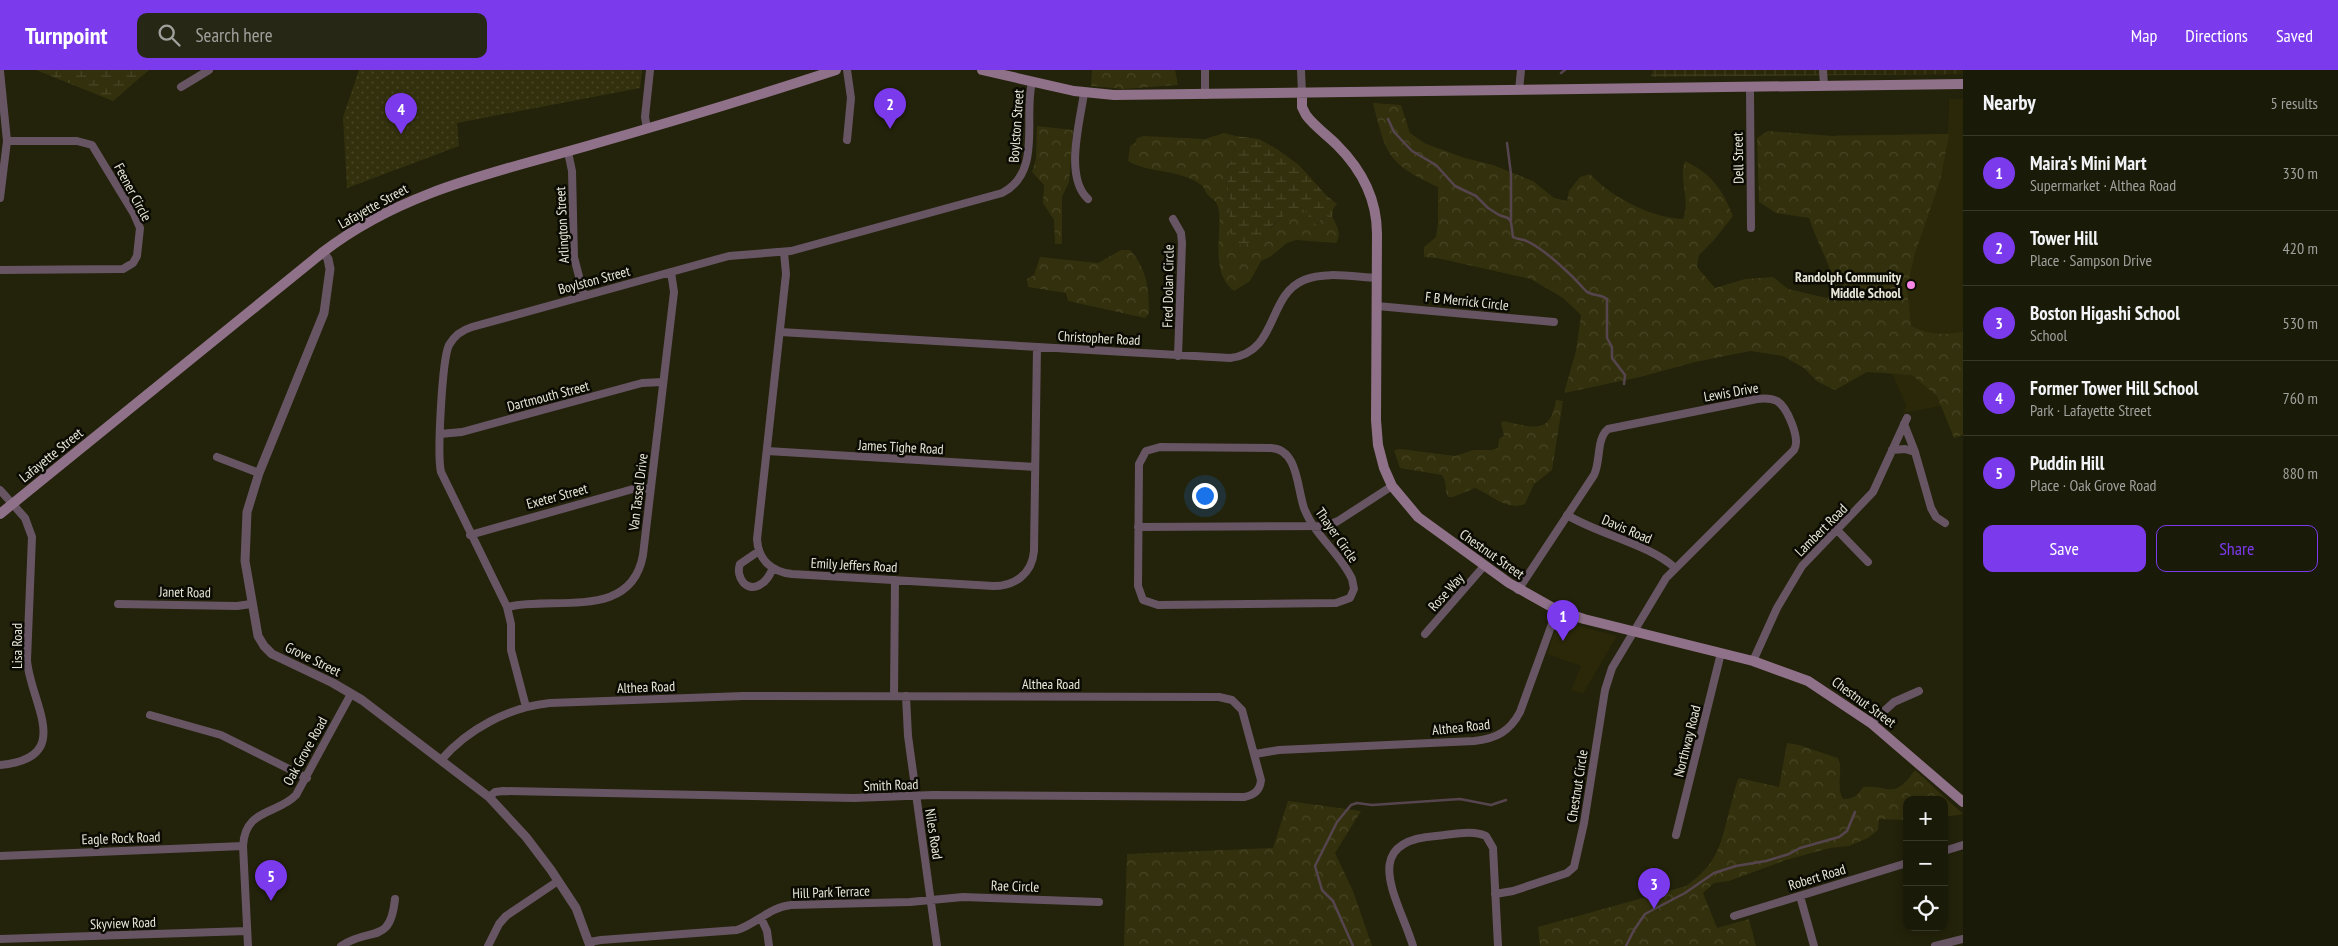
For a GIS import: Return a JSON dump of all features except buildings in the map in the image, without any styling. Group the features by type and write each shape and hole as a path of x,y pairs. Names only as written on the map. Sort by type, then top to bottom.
{"main road":[{"name":"Lafayette Street","path":"0,514 323,252 370,220 416,198 454,184 752,98 836,70"},
{"path":"982,70 1084,93 1114,95 1963,84"},
{"name":"Chestnut Street","path":"1302,93 1302,107 1306,116 1352,162 1371,195 1377,221 1376,434 1382,463 1392,486 1418,517 1518,590 1556,610 1753,661 1808,681 1835,697 1871,723 1963,802"}],"street":[{"path":"181,87 209,70"},
{"path":"647,129 645,116 650,70"},
{"path":"847,70 851,98 847,140"},
{"path":"1204,94 1205,70"},
{"path":"1301,70 1302,93"},
{"path":"1519,90 1521,70"},
{"path":"1823,70 1824,86"},
{"path":"0,71 7,141 0,198"},
{"name":"Boylston Street","path":"526,707 511,650 511,624 507,607 470,535 441,472 440,434 447,351 457,335 472,327 735,255 784,252 990,198 1007,191 1019,180 1027,165 1029,101 1032,82"},
{"name":"Dell Street","path":"1750,87 1751,228"},
{"path":"1084,93 1075,173 1078,188 1088,199"},
{"name":"Feener Circle","path":"0,270 123,269 130,266 136,260 140,240 136,219 92,145 77,141 7,141"},
{"name":"Arlington Street","path":"568,152 572,171 574,257 584,296"},
{"name":"Fred Dolan Circle","path":"1173,218 1181,233 1182,243 1178,356"},
{"name":"Grove Street","path":"323,252 328,260 330,269 324,313 259,473 252,494 245,532 245,561 258,636 268,650 372,707 489,797 526,836 558,881 576,908 589,944"},
{"path":"759,552 740,564 738,574 743,582 751,587 759,586 766,580 773,568 759,552 758,534 786,274 784,252"},
{"name":"Van Tassel Drive","path":"507,607 527,604 597,601 613,596 622,590 636,575 642,560 674,292 671,272"},
{"name":"Christopher Road","path":"780,332 1230,358 1249,353 1263,340 1288,291 1306,279 1328,276 1377,278"},
{"name":"F B Merrick Circle","path":"1377,306 1554,322"},
{"name":"Emily Jeffers Road","path":"773,568 792,574 998,586 1014,583 1022,577 1034,556 1036,347"},
{"name":"Dartmouth Street","path":"440,434 462,432 642,383 663,382"},
{"name":"Lewis Drive","path":"1518,590 1594,475 1599,463 1602,437 1608,429 1757,399 1776,401 1781,405 1795,432 1796,447 1675,568 1658,588 1635,632"},
{"name":"Lambert Road","path":"1753,661 1777,608 1799,570 1809,556 1870,497 1906,421 1915,452"},
{"name":"Thayer Circle","path":"1160,447 1271,448 1283,450 1292,462 1304,509 1352,579 1354,589 1347,601 1336,603 1150,604 1141,598 1138,590 1138,527 1140,460 1149,449 1160,447"},
{"path":"1892,450 1905,448 1915,452 1924,477 1929,504 1936,517 1945,523"},
{"name":"James Tighe Road","path":"767,451 1035,467"},
{"path":"217,457 259,473"},
{"path":"1138,527 1314,526 1333,524 1392,486"},
{"name":"Exeter Street","path":"470,535 632,488 651,488"},
{"name":"Lisa Road","path":"0,490 25,518 32,537 28,666 42,715 44,732 40,747 30,757 14,763 0,764"},
{"name":"Davis Road","path":"1568,515 1588,527 1660,557 1675,568"},
{"path":"1836,530 1868,562"},
{"name":"Rose Way","path":"1425,634 1484,566"},
{"path":"894,696 895,580"},
{"name":"Janet Road","path":"118,604 237,606 251,604"},
{"name":"Althea Road","path":"441,760 455,746 491,721 526,707 578,702 727,696 1226,698 1235,702 1242,710 1255,754 1279,750 1474,741 1499,735 1510,726 1520,712 1556,610"},
{"name":"Chestnut Circle","path":"1496,894 1513,891 1567,873 1574,867 1578,858 1606,684 1612,668 1635,632"},
{"name":"Northway Road","path":"1676,835 1721,653"},
{"path":"1871,723 1894,702 1919,691"},
{"name":"Oak Grove Road","path":"248,946 243,846 246,831 256,817 293,798 306,778 351,694"},
{"name":"Niles Road","path":"906,696 908,736 937,946"},
{"path":"150,715 221,735 306,778"},
{"name":"Smith Road","path":"489,797 495,792 503,791 854,798 1244,797 1253,794 1260,786 1260,773 1255,754"},
{"path":"1413,946 1388,873 1390,859 1401,844 1423,837 1474,833 1488,838 1492,848 1498,946"},
{"path":"1948,850 1963,845"},
{"name":"Eagle Rock Road","path":"0,856 243,846"},
{"name":"Robert Road","path":"1734,916 1903,864"},
{"path":"488,946 499,924 506,916 558,881"},
{"path":"1800,896 1814,946"},
{"name":"Rae Circle","path":"931,900 963,897 1099,902"},
{"path":"341,946 352,941 383,934 392,919 395,899"},
{"name":"Hill Park Terrace","path":"589,944 606,939 726,932 743,928 774,909 786,905 931,900"},
{"path":"761,918 766,926 768,946"},
{"name":"Skyview Road","path":"0,940 247,930"},
{"path":"1935,946 1963,939"}],"shaded area":[{"path":"1652,70 1963,70 1963,74 1651,77"},
{"name":"Randolph Community Middle School","path":"1949,99 1963,99 1963,402 1903,413 1906,405 1837,254 1836,135 1948,134"},
{"path":"1563,622 1617,636 1583,694 1571,690 1581,666 1547,654 1556,628"}],"green space":[{"path":"36,70 149,70 113,101"},
{"path":"359,70 642,70 640,88 457,123 459,146 347,188 343,117"},
{"path":"1092,70 1175,70 1178,85 1123,89 1091,86"},
{"path":"1373,103 1401,105 1410,133 1426,144 1465,158 1493,165 1533,181 1554,198 1567,201 1569,191 1580,177 1590,174 1609,191 1632,205 1657,214 1683,219 1686,203 1683,175 1685,161 1702,171 1715,183 1725,198 1733,216 1699,255 1697,267 1715,288 1745,279 1773,277 1788,289 1827,298 1835,286 1809,218 1776,213 1759,202 1757,138 1768,131 1833,136 1949,134 1940,181 1915,253 1907,288 1911,326 1937,334 1963,332 1963,435 1954,438 1937,396 1912,375 1867,372 1835,390 1818,382 1804,368 1783,356 1750,351 1564,393 1576,351 1581,315 1563,298 1531,279 1437,258 1424,257 1424,247 1436,237 1438,187 1409,171 1392,156 1382,135"},
{"path":"1037,126 1073,130 1069,182 1062,197 1062,244 1055,244 1054,220 1043,203 1044,185 1032,172 1036,159"},
{"path":"1224,133 1236,136 1236,146 1227,176 1230,202 1271,228 1288,211 1301,207 1308,213 1315,227 1326,216 1333,218 1339,234 1336,243 1296,240 1287,243 1270,257 1261,261 1250,281 1234,291 1225,282 1221,270 1218,244 1218,209 1215,201 1208,195 1202,185 1183,176 1146,168 1128,161 1130,146 1135,143 1137,138 1143,136 1205,139"},
{"path":"1236,136 1259,139 1299,165 1326,195 1337,204 1333,209 1332,218 1326,216 1319,220 1315,227 1310,225 1308,214 1301,207 1284,216 1255,240 1236,246 1229,228 1230,202 1227,176 1236,146"},
{"path":"1121,250 1130,250 1136,257 1146,280 1149,313 1145,318 1068,301 1066,293 1028,287 1027,279 1034,275 1040,257 1098,263"},
{"path":"1556,400 1563,401 1552,470 1534,484 1525,504 1518,506 1505,504 1475,488 1453,497 1448,497 1442,475 1400,468 1394,450 1400,449 1455,456 1473,450 1498,448 1499,439 1504,436 1501,423 1503,421 1531,426 1545,424 1553,411"},
{"path":"1787,743 1838,758 1840,763 1840,789 1843,799 1855,796 1863,787 1896,788 1908,780 1915,770 1943,796 1903,796 1903,820 1879,819 1878,830 1868,838 1849,846 1830,848 1786,860 1729,881 1714,883 1703,893 1717,928 1749,919 1756,946 1540,946 1538,927 1686,886 1706,868 1718,850 1739,778 1779,787"},
{"path":"1948,800 1963,814 1948,816"},
{"path":"1288,801 1361,811 1335,853 1353,891 1372,946 1124,946 1127,854 1273,848"}],"waterway":[{"path":"1561,73 1565,70"},
{"path":"1388,119 1394,132 1412,151 1436,165 1455,186 1476,196 1488,208 1508,218 1511,222 1513,237 1524,240 1549,255 1588,293 1607,299 1607,338 1612,347 1612,358 1625,375 1624,384"},
{"path":"1507,143 1511,174 1511,220"},
{"path":"1353,946 1333,901 1322,890 1315,866 1337,822 1351,805 1357,803 1372,805 1460,799 1491,805 1506,800"},
{"path":"1626,946 1645,914 1685,893 1714,873 1736,866 1766,861 1789,854 1800,848 1839,837 1847,831 1855,812"}],"place":[{"name":"Tower Hill","path":"890,129"},
{"name":"Former Tower Hill School","path":"401,134"},
{"name":"Randolph Community Middle School","path":"1911,285"},
{"name":"Maira's Mini Mart","path":"1563,641"},
{"name":"Puddin Hill","path":"271,901"},
{"name":"Boston Higashi School","path":"1654,909"}]}
